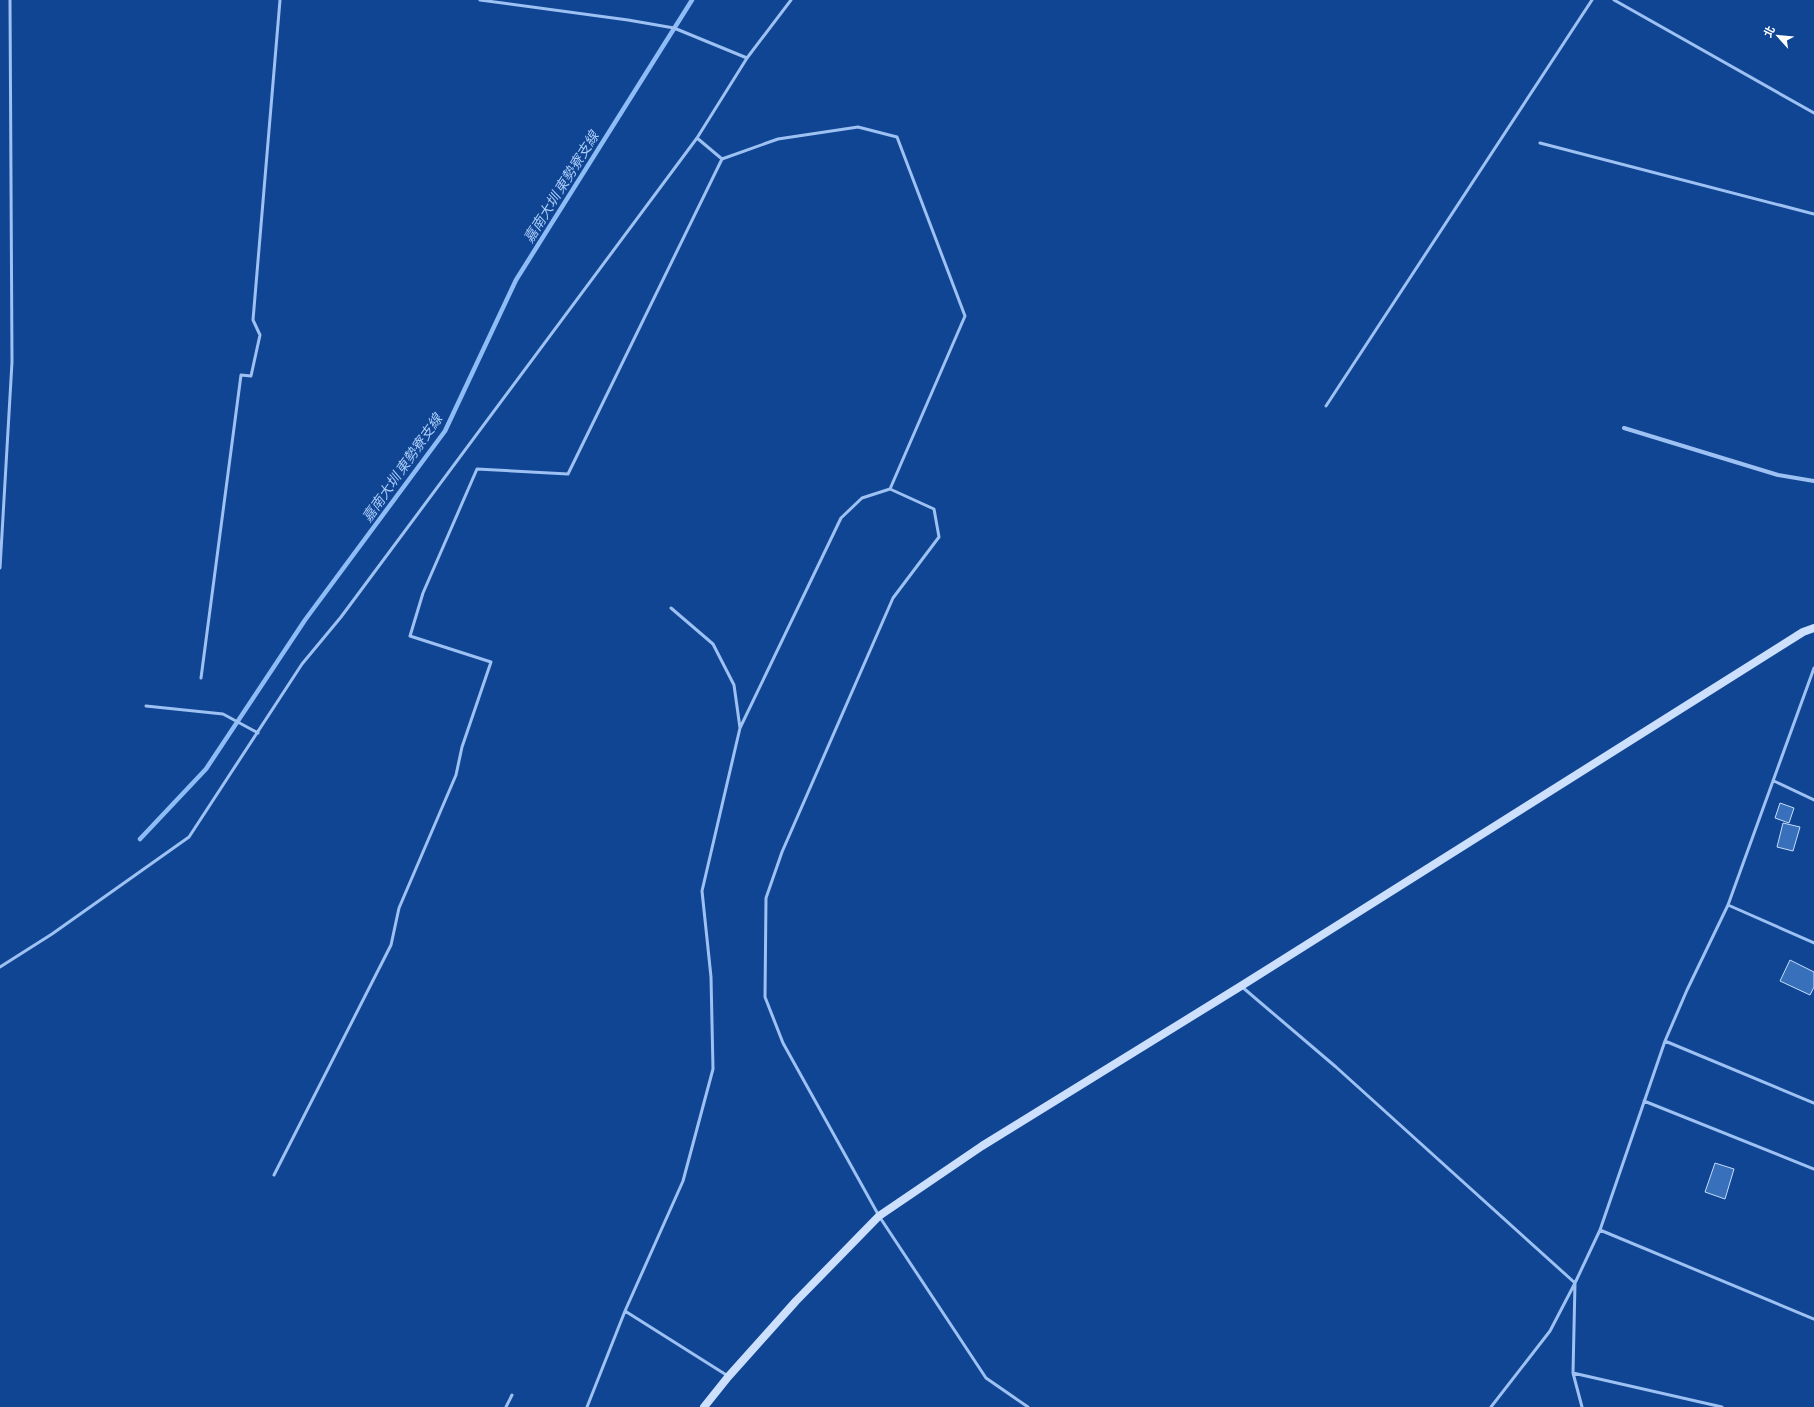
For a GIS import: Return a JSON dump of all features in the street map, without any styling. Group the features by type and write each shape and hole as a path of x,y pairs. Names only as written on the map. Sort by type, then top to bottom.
{"street":[{"path":"1624,428 1778,475 1814,481"},
{"path":"704,1407 728,1376 796,1301 879,1216 982,1146 1241,986 1803,632 1814,628"}],"lane":[{"path":"0,568 12,362 10,0"},
{"path":"201,678 241,375 251,376 260,335 253,320 280,0"},
{"path":"480,0 628,20 674,28 747,58"},
{"path":"0,967 52,934 189,837 302,664 345,611 697,138 747,58 791,0"},
{"path":"1326,406 1592,0"},
{"path":"1614,0 1814,113"},
{"path":"274,1175 391,945 398,908 456,775 462,747 491,662 410,636 423,593 477,469 568,474 722,159 778,139 858,127 897,137 965,316 890,489"},
{"path":"697,138 722,159"},
{"path":"1540,143 1814,214"},
{"path":"587,1407 625,1311 683,1181 713,1069 711,977 702,892 740,728 841,518 862,498 890,489 934,509 939,537 893,598 782,852 766,898 765,997 783,1043 879,1216 986,1378 1028,1407"},
{"path":"671,608 713,644 734,685 740,728"},
{"path":"1491,1407 1550,1331 1600,1230 1665,1041 1687,990 1728,905 1814,668"},
{"path":"146,706 223,714 258,733"},
{"path":"1774,781 1814,800"},
{"path":"1728,905 1814,943"},
{"path":"1241,986 1336,1067 1574,1283 1573,1373 1582,1407"},
{"path":"1665,1041 1814,1103"},
{"path":"1644,1100 1814,1169"},
{"path":"1600,1230 1814,1319"},
{"path":"625,1311 728,1376"},
{"path":"1573,1373 1722,1407"},
{"path":"506,1407 512,1395"}],"building":[{"path":"1780,803 1794,808 1789,823 1775,818"},
{"path":"1783,823 1800,827 1793,851 1777,847"},
{"path":"1790,960 1814,972 1814,987 1810,995 1780,981"},
{"path":"1715,1163 1734,1169 1725,1199 1705,1192"}],"waterway":[{"name":"嘉南大圳 東勢寮支線","path":"140,839 206,769 305,620 445,431 516,280 692,0"}]}
